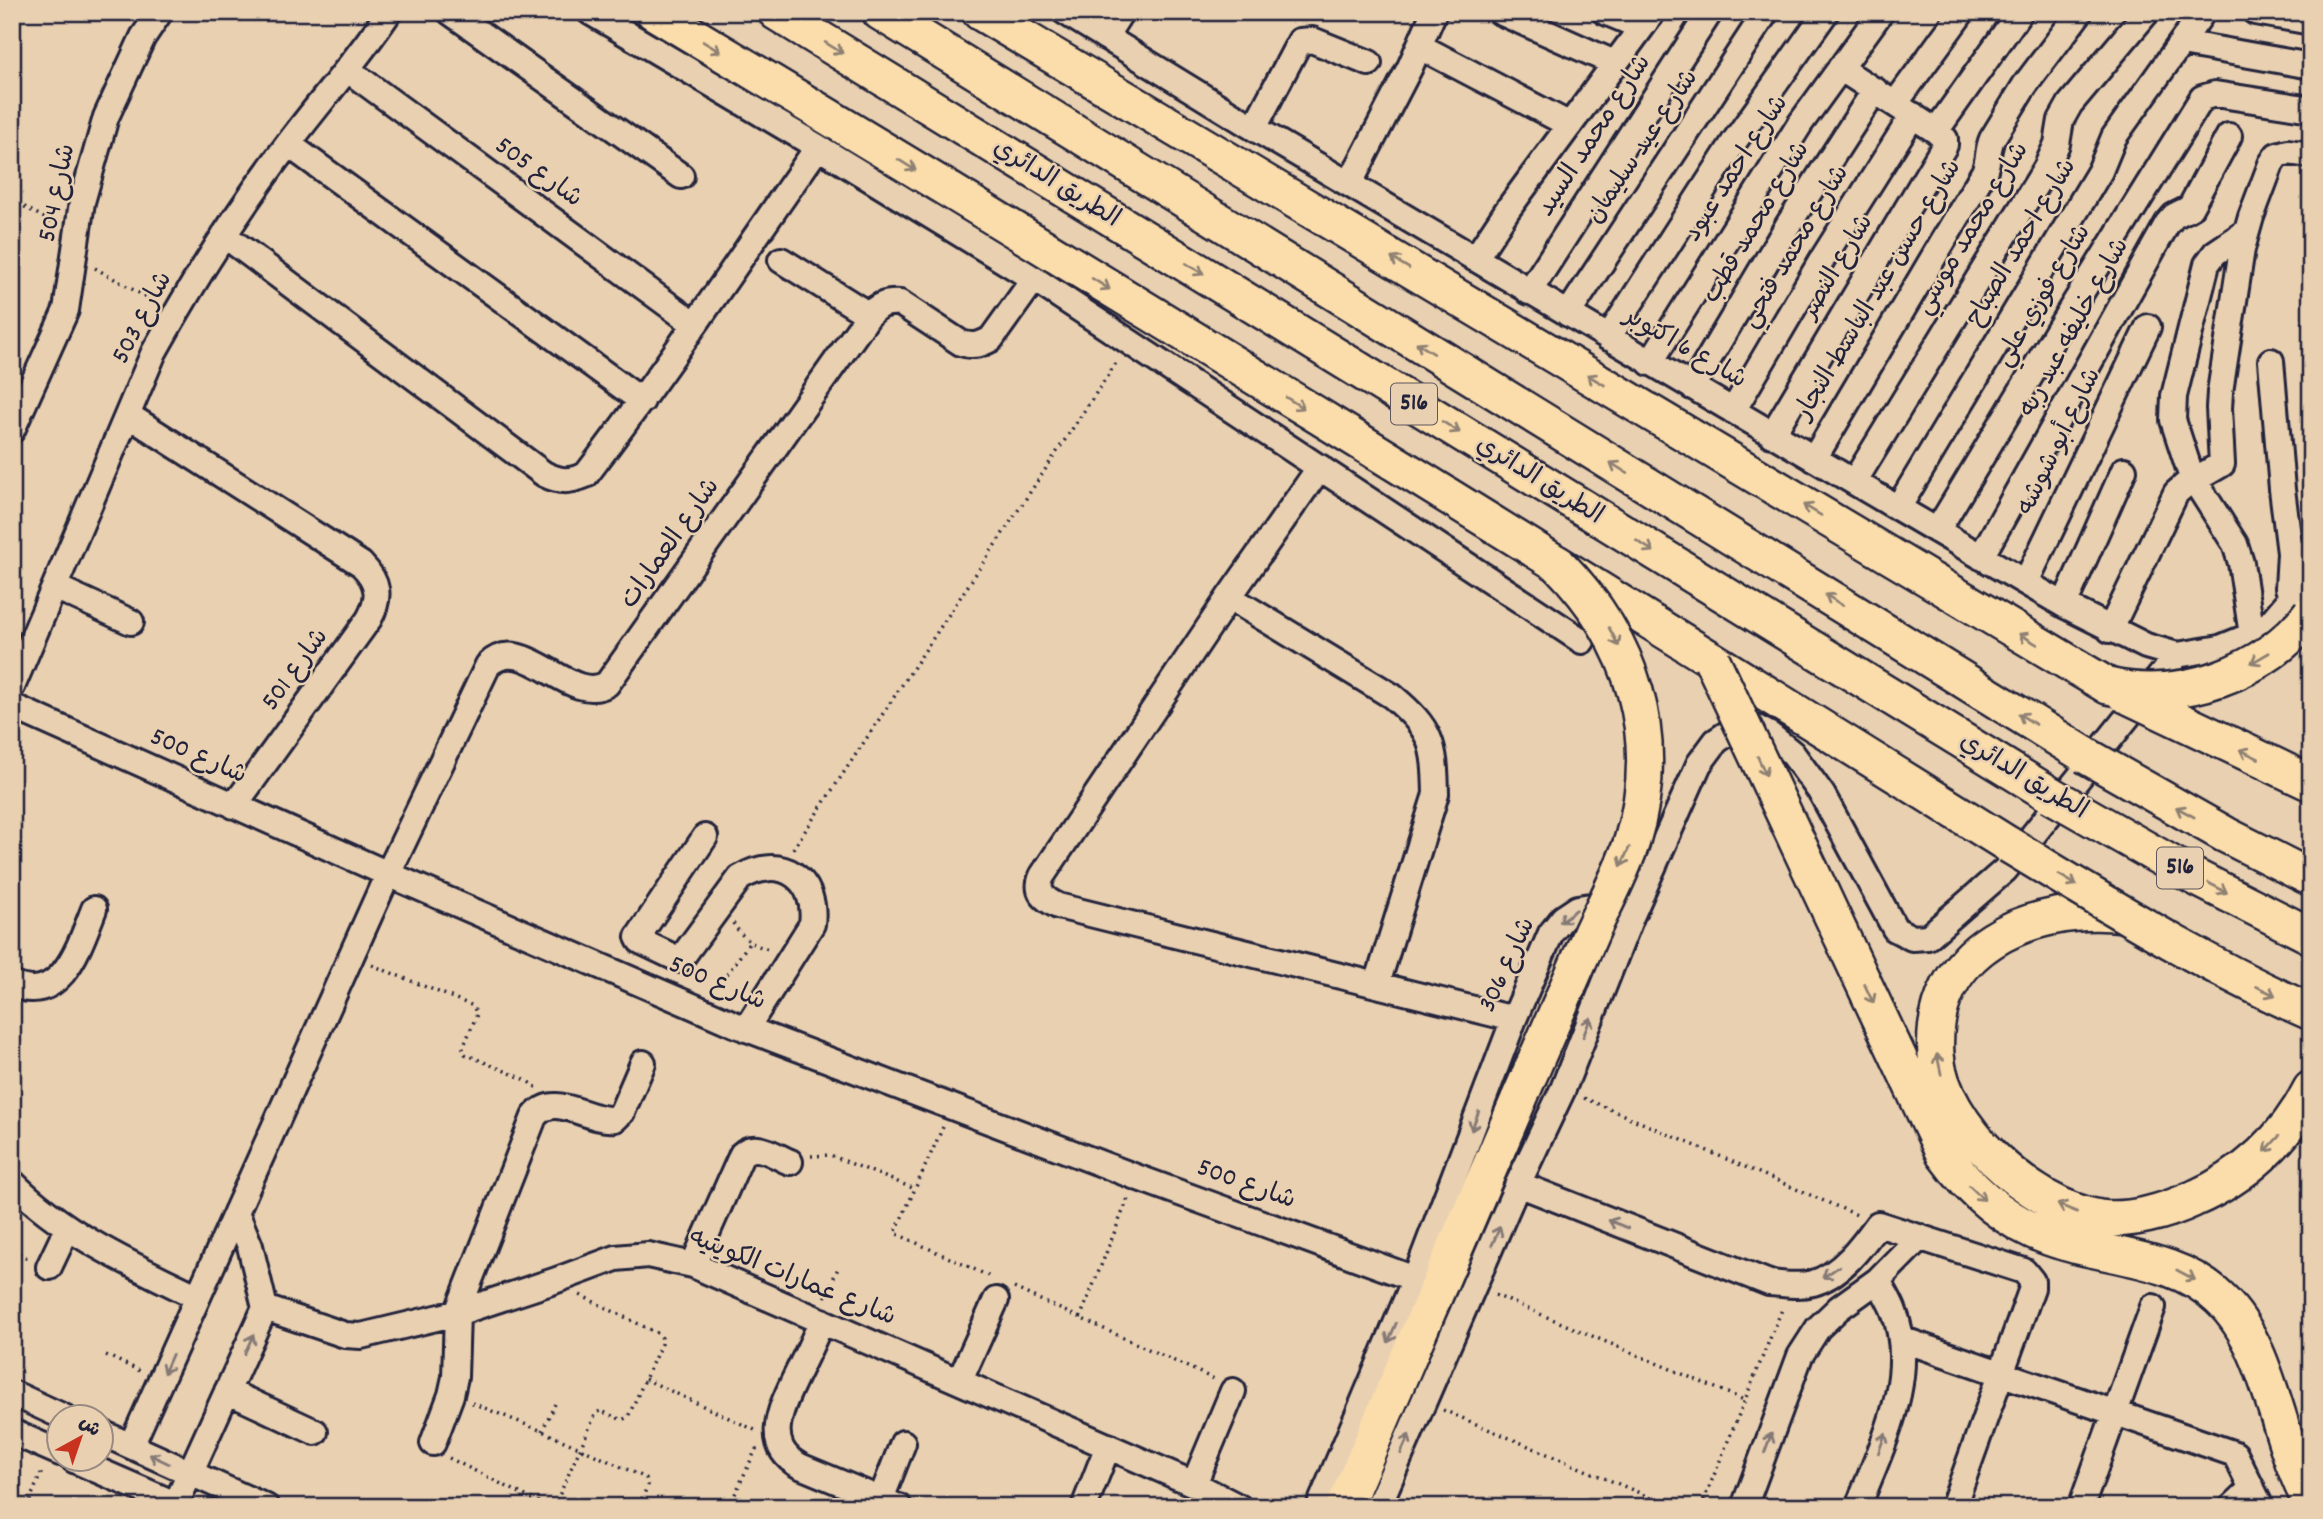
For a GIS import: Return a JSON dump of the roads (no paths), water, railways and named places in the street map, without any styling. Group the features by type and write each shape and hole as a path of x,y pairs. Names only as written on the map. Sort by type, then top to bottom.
{"highway":[{"path":"654,12 1558,564 2123,914 2211,963 2311,1012"},
{"name":"الطريق الدائري","path":"776,12 2052,795 2193,876 2311,936"},
{"name":"الطريق الدائري","path":"880,12 2085,755 2226,835 2311,878"},
{"path":"980,12 2108,687 2311,783"},
{"path":"1344,1507 1631,844 1638,817 1643,790 1644,753 1639,707 1632,680 1623,654 1595,606 1558,564"},
{"path":"2108,687 2130,692 2154,692 2213,680 2267,654 2286,640 2299,608"},
{"path":"1712,660 1944,1154 1982,1198 2028,1229 2069,1244 2174,1269 2191,1277 2221,1300 2241,1324 2255,1352 2295,1469 2311,1502"},
{"path":"2123,914 2073,912 2028,922 1975,952 1951,982 1938,1018 1936,1056 1946,1093 1996,1161 2032,1190 2077,1212 2102,1218 2157,1212 2209,1192 2254,1162 2291,1122 2311,1089"}],"street":[{"name":"شارع 504","path":"12,430 17,405 65,310 82,202 106,117 143,37 160,12"},
{"name":"شارع 503","path":"12,687 154,352 175,314 224,235 288,144 348,70 389,12"},
{"path":"450,12 681,176"},
{"path":"590,12 1034,279 1582,641"},
{"name":"شارع 6 اكتوبر","path":"1065,12 1475,260 1898,509 2064,605 2146,646 2177,655 2220,648 2252,635 2270,622 2299,608 2304,570 2311,548"},
{"path":"1105,37 1121,12"},
{"path":"1350,183 1434,12"},
{"path":"1500,12 1614,63"},
{"path":"1475,260 1647,20 1605,12"},
{"name":"شارع محمد السيد","path":"1529,292 1710,12"},
{"name":"شارع عيد سليمان","path":"1568,314 1766,12"},
{"path":"1608,338 1734,142 1826,12"},
{"name":"شارع احمد عبود","path":"1650,363 1800,124 1881,12"},
{"path":"1894,103 1962,12"},
{"path":"1840,68 1936,131 2020,12"},
{"name":"شارع حسن عبد الباسط النجار","path":"1814,459 1984,172 1988,164 1988,148 2025,85 2080,12"},
{"name":"شارع محمد موسي","path":"1854,482 2046,168 2057,144 2065,112 2147,12"},
{"name":"شارع احمد الصباح","path":"1898,509 2100,171 2114,137 2203,12"},
{"path":"2255,12 2311,22"},
{"path":"1254,128 1300,41 1312,40 1369,62"},
{"path":"2182,43 2311,66"},
{"path":"1419,46 1570,125"},
{"name":"شارع 505","path":"348,70 693,323"},
{"name":"شارع فوزي علي","path":"1937,531 2199,101 2206,95 2215,94 2311,109"},
{"name":"شارع محمد قطب","path":"1692,387 1788,225 1894,103"},
{"name":"شارع محمد فتحي","path":"1733,411 1822,258 1894,103"},
{"name":"شارع النصر","path":"1772,435 1942,150 1945,139 1936,131"},
{"name":"شارع خليفه عبد ربه","path":"1981,557 2167,224 2174,216 2190,208 2229,136"},
{"path":"288,144 642,401"},
{"path":"224,235 544,474 559,482 574,480 586,475 642,401 693,323 818,147"},
{"path":"2110,630 2170,502 2184,486 2219,467 2224,459 2218,408 2246,232 2271,164 2277,155 2288,152 2311,155"},
{"path":"2246,232 2216,253 2207,264 2174,396 2173,420 2194,481 2235,544 2241,563 2252,635"},
{"path":"781,260 869,315 888,302 900,303 961,343 971,346 990,339 1034,279"},
{"name":"شارع العمارات","path":"131,1446 388,874 488,664 502,655 510,654 589,689 607,684 869,315"},
{"name":"شارع أبو شوشه","path":"2026,582 2148,327"},
{"path":"2271,361 2282,489 2299,608"},
{"name":"شارع 501","path":"128,415 361,564 372,575 378,590 376,606 369,619 234,806"},
{"path":"1320,467 1229,597 1042,876 1038,885 1040,893 1046,900 1058,906 1514,1019"},
{"path":"2064,605 2124,470"},
{"path":"55,587 131,622"},
{"path":"1229,597 1392,696 1416,716 1430,741 1435,765 1436,794 1377,984"},
{"path":"1378,1507 1518,1184 1563,1088 1631,918 1699,765 1716,741 1728,733 1757,728 1792,753 1835,816 1895,929 1912,938 1928,937 2005,870 2177,655"},
{"name":"شارع 500","path":"12,706 388,874 746,1029 1136,1177 1415,1279"},
{"path":"705,837 638,939 680,960 740,878 766,867 780,868 794,874 811,896 814,910 812,924 746,1029"},
{"name":"شارع 306","path":"1319,1507 1415,1279 1514,1019 1551,933 1563,918 1578,908 1597,905 1631,918"},
{"path":"12,984 33,989 51,983 61,976 75,956 94,909"},
{"path":"433,1443 456,1377 457,1312 534,1117 544,1107 558,1104 595,1118 615,1119 622,1112 643,1063"},
{"path":"693,1265 741,1154 757,1148 790,1162"},
{"path":"12,1182 67,1229 198,1297"},
{"path":"1518,1184 1769,1283 1792,1285 1815,1282 1834,1272 1860,1248 1878,1224 2018,1269 2029,1276 2032,1288 1953,1507"},
{"path":"106,1474 179,1506 189,1473 265,1308 250,1247 236,1212"},
{"path":"49,1267 67,1229"},
{"path":"1744,1507 1800,1356 1818,1328 1839,1308 1878,1280 1920,1237"},
{"name":"شارع عمارات الكويتيه","path":"265,1308 345,1335 361,1336 457,1312 616,1258 648,1255 693,1265 960,1380 1194,1484 1239,1507"},
{"path":"1858,1507 1898,1399 1902,1369 1901,1339 1894,1310 1878,1280"},
{"path":"960,1380 997,1287"},
{"path":"2081,1507 2152,1307"},
{"path":"819,1320 779,1414 778,1441 783,1452 790,1461 800,1466 890,1503 903,1443"},
{"path":"1901,1339 2235,1454 2257,1497 2232,1507"},
{"path":"227,1391 315,1432"},
{"path":"1194,1484 1233,1391"},
{"path":"12,1393 46,1409"},
{"path":"12,1432 46,1447"},
{"path":"116,1439 266,1507"},
{"path":"1084,1507 1108,1446"}]}
